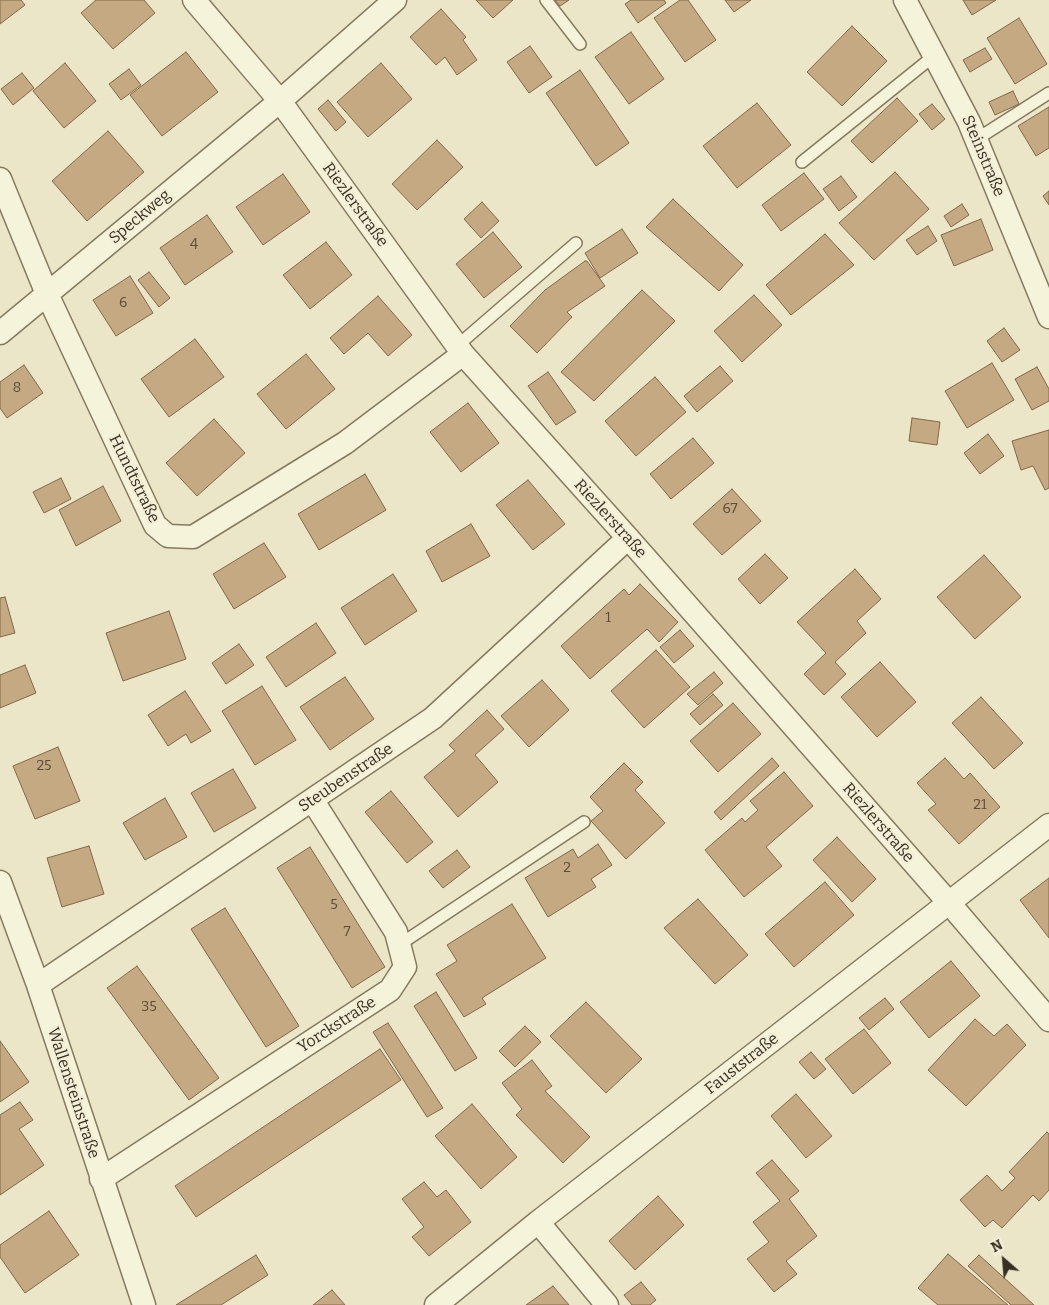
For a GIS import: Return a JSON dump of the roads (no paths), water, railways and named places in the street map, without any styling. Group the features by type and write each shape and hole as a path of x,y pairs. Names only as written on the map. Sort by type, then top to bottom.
{"street":[{"name":"Riezlerstraße","path":"194,0 280,101 460,350 950,904 1049,1020"},
{"name":"Speckweg","path":"0,333 280,101 395,0"},
{"name":"Steinstraße","path":"905,0 977,139 1049,317"},
{"name":"Hundtstraße","path":"0,179 47,294 155,525 168,536 193,537 345,443 460,350"},
{"name":"Steubenstraße","path":"38,985 158,902 313,801 432,718 628,538"},
{"name":"Yorckstraße","path":"101,1179 390,990 404,967 396,932 313,801"},
{"name":"Fauststraße","path":"436,1305 538,1222 1049,826"},
{"name":"Wallensteinstraße","path":"0,882 38,985 144,1305"},
{"path":"538,1222 606,1305"}],"lane":[{"path":"546,0 580,44"},
{"path":"802,162 934,55"},
{"path":"977,139 1049,93"},
{"path":"460,350 576,243"},
{"path":"399,945 584,822"}]}
